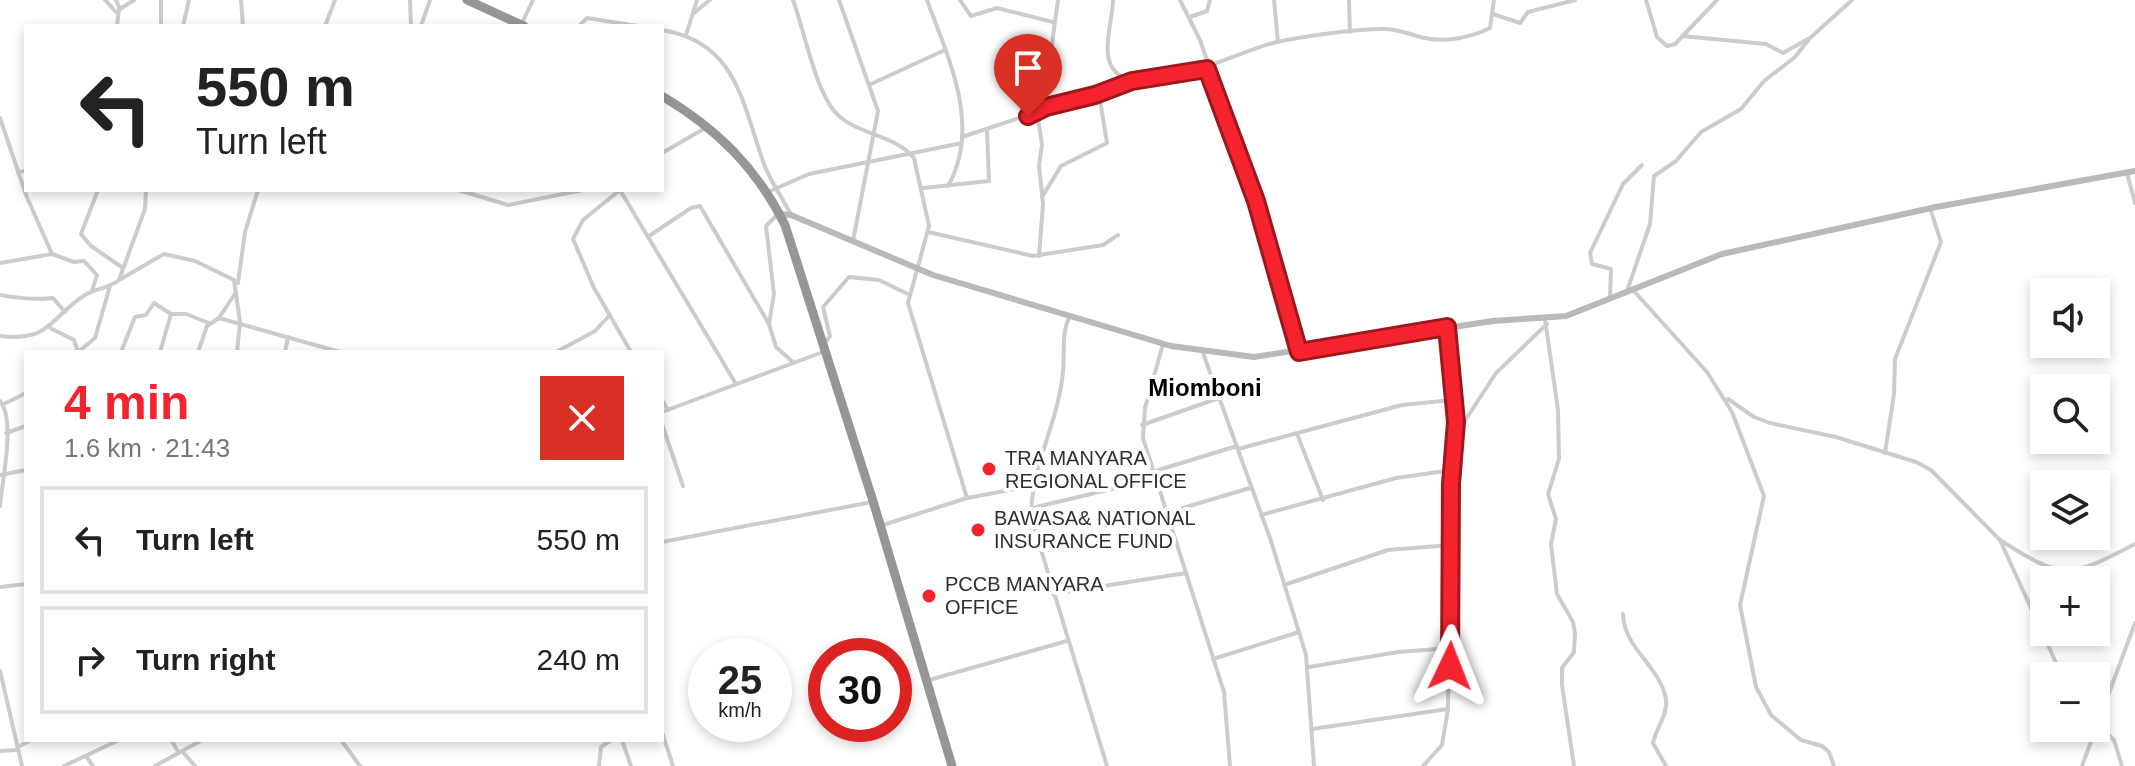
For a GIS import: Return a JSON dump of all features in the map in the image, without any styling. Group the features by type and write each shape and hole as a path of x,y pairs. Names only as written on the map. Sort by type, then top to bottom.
{"highway":[{"path":"467,0 519,24"},
{"path":"664,97 709,126 772,189 873,501 952,765"}],"street":[{"path":"105,0 117,10"},
{"path":"116,0 117,24"},
{"path":"117,10 134,0"},
{"path":"161,0 161,24"},
{"path":"183,24 189,0"},
{"path":"241,0 243,24"},
{"path":"328,24 335,0"},
{"path":"410,0 411,24"},
{"path":"422,24 430,0"},
{"path":"524,24 533,0"},
{"path":"686,35 697,0"},
{"path":"692,14 710,0"},
{"path":"793,0 832,109 844,120 873,131 910,152 923,188 928,232 908,294 910,312 967,498"},
{"path":"839,0 878,111 853,241"},
{"path":"927,0 958,87 962,140 948,186"},
{"path":"960,0 971,16 997,8 1053,22"},
{"path":"1039,256 1042,135 1037,111 1047,80 1058,0"},
{"path":"1113,0 1109,61 1121,77 1132,81"},
{"path":"1180,0 1190,17 1256,201 1299,352"},
{"path":"1190,17 1207,11 1210,0"},
{"path":"1274,0 1278,42"},
{"path":"1349,0 1350,32"},
{"path":"772,189 809,174 962,140 1037,111 1132,81 1207,69 1235,54 1278,42 1350,32 1400,30 1429,40 1443,40 1487,30 1494,0"},
{"path":"1493,14 1520,23 1529,12 1575,0"},
{"path":"1646,0 1660,42 1669,46 1717,0"},
{"path":"1630,291 1650,224 1654,176 1676,161 1701,132 1741,109 1764,81 1795,57 1810,38 1852,0"},
{"path":"581,24 587,18 625,24"},
{"path":"664,30 686,35 714,51 731,76 772,189 791,215"},
{"path":"1682,36 1766,44 1783,53 1810,38"},
{"path":"871,84 945,50"},
{"path":"1042,197 1061,166 1108,142 1099,93"},
{"path":"0,118 24,187"},
{"path":"664,152 709,126"},
{"path":"923,188 989,181 987,130"},
{"path":"1610,301 1611,269 1592,264 1590,253 1623,184 1642,165"},
{"path":"18,173 24,171"},
{"path":"769,324 774,294 766,226 779,214 791,215 915,269 1163,344 1203,353 1254,357 1447,327 1546,321 1610,301 1722,254 1930,208 2131,172 2135,203"},
{"path":"26,192 52,254"},
{"path":"97,192 81,234 91,246 123,268"},
{"path":"119,280 145,209 146,192"},
{"path":"199,350 209,323 219,318 236,292 245,232 257,192"},
{"path":"465,192 508,205 573,192"},
{"path":"618,192 583,220 573,236 580,260 630,350"},
{"path":"621,192 736,384"},
{"path":"649,236 691,208 700,206 769,324 778,350 793,362"},
{"path":"1885,453 1895,359 1941,242 1930,208"},
{"path":"928,232 1039,256 1107,244 1118,235"},
{"path":"0,263 52,254 89,265 97,275 92,291"},
{"path":"0,336 24,338 50,328 92,291 110,286 154,258 176,255 234,280 240,322 237,350"},
{"path":"664,411 824,348 830,336 823,307 849,277 879,280 908,294"},
{"path":"80,350 95,338 110,286"},
{"path":"1630,291 1725,397 1762,420 1885,453 1931,470 2000,540 2046,567 2067,573 2135,544"},
{"path":"0,295 22,295 33,300 53,298 65,312"},
{"path":"122,350 127,329 135,317 146,315 154,303 171,314 186,314 209,323"},
{"path":"161,350 171,314"},
{"path":"560,350 595,331 609,316"},
{"path":"1070,316 1064,334 1060,393 1033,486 1032,524 1107,766"},
{"path":"219,318 333,350"},
{"path":"1454,438 1496,373 1546,321"},
{"path":"1546,321 1556,374 1559,450 1548,494 1556,519 1551,544 1557,594 1573,622 1575,633 1574,652 1562,668 1574,766"},
{"path":"1423,766 1442,745 1448,709 1454,438 1447,327"},
{"path":"50,328 71,337 77,350"},
{"path":"285,350 288,337"},
{"path":"1163,344 1142,425 1154,479 1228,714 1230,766"},
{"path":"1203,353 1261,515 1309,667 1314,766"},
{"path":"0,506 6,435 2,403 24,394"},
{"path":"1725,397 1764,496 1740,605 1756,687 1771,715 1801,740 1829,752 1834,766"},
{"path":"1142,425 1220,398"},
{"path":"1152,472 1402,405 1452,400"},
{"path":"664,403 668,410"},
{"path":"0,438 24,427"},
{"path":"664,430 683,486"},
{"path":"1297,434 1323,500"},
{"path":"2,475 24,470"},
{"path":"1261,515 1396,478 1452,470"},
{"path":"1031,508 1154,479"},
{"path":"880,526 967,498 1033,486"},
{"path":"1166,513 1250,488"},
{"path":"664,542 873,501"},
{"path":"2000,540 2056,662"},
{"path":"1284,585 1388,550 1452,545"},
{"path":"1053,594 1186,573"},
{"path":"0,587 24,584"},
{"path":"1623,614 1624,631 1650,668 1666,699 1653,743 1666,766"},
{"path":"2110,692 2135,623"},
{"path":"1213,659 1299,632"},
{"path":"927,681 1067,641"},
{"path":"1309,667 1398,652 1451,648"},
{"path":"0,671 22,766"},
{"path":"1312,729 1448,709"},
{"path":"664,738 673,766"},
{"path":"2110,738 2119,747 2122,766"},
{"path":"0,751 18,748 28,742"},
{"path":"64,766 115,742"},
{"path":"172,742 195,766"},
{"path":"155,766 198,742"},
{"path":"342,742 360,766"},
{"path":"599,766 601,747 608,742"},
{"path":"623,742 631,766"},
{"path":"2082,766 2091,742"},
{"path":"86,756 93,766"}],"place":[{"name":"TRA MANYARA REGIONAL OFFICE","path":"989,469"},
{"name":"BAWASA& NATIONAL INSURANCE FUND","path":"978,530"},
{"name":"PCCB MANYARA OFFICE","path":"929,596"}],"district":[{"name":"Miomboni","path":"1205,388"}],"route":[{"path":"1028,116 1046,107 1095,95 1132,81 1207,69 1256,201 1299,352 1447,327 1456,422 1451,484 1450,666"}]}
